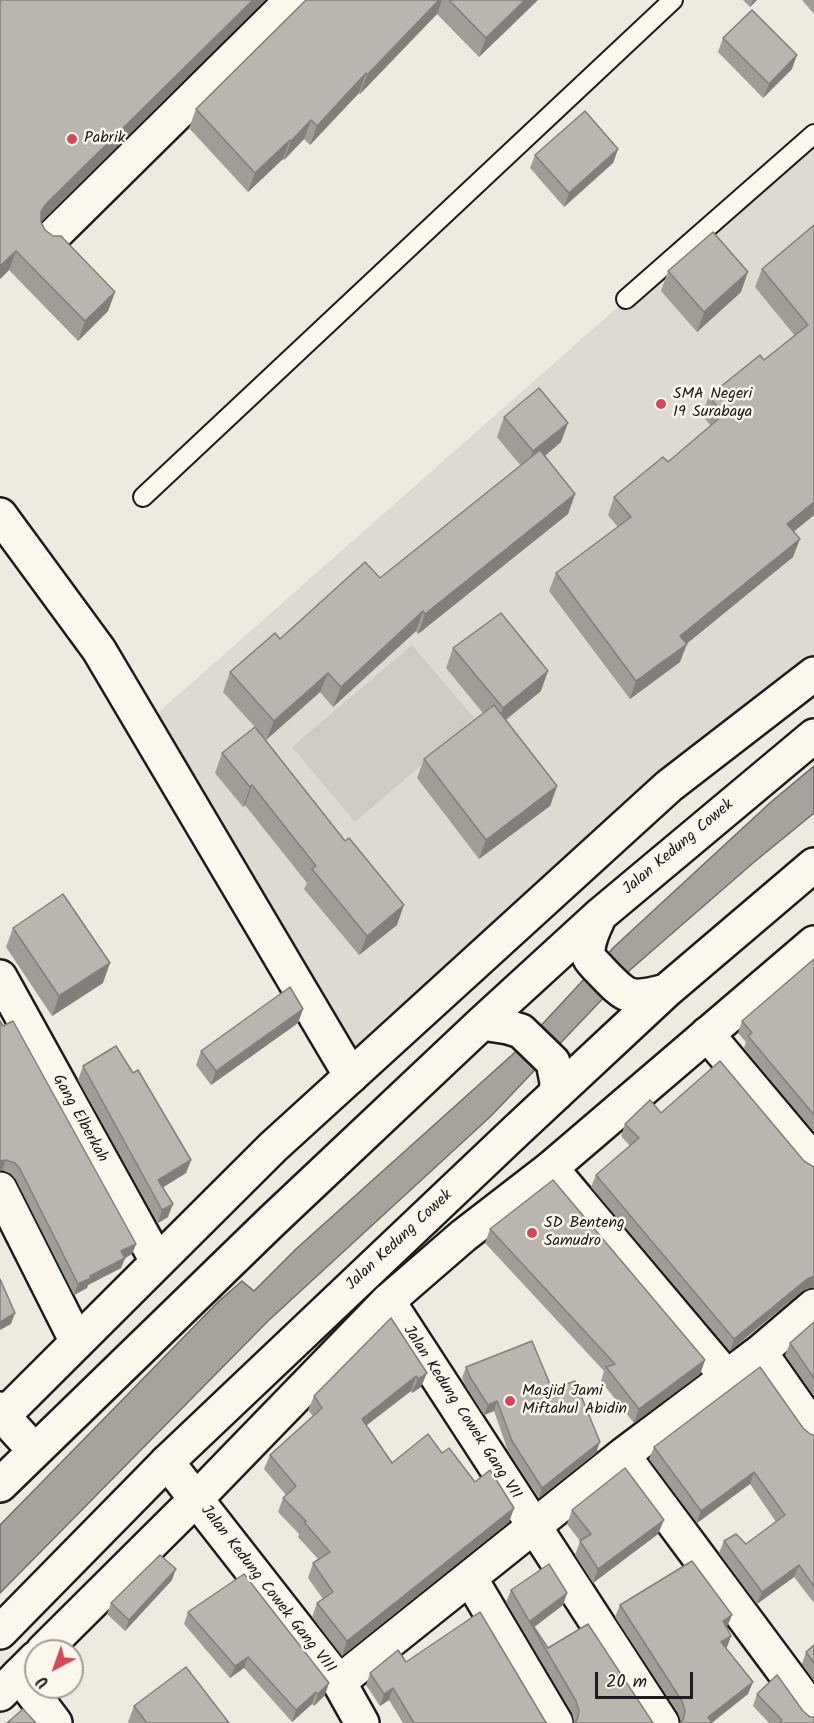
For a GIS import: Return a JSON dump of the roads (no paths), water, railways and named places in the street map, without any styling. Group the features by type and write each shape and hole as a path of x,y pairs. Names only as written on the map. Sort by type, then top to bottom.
{"main road":[{"path":"52,237 291,0"},
{"path":"0,515 99,650 351,1076"},
{"path":"34,1450 1,1415 273,1147 669,786 814,674"},
{"name":"Jalan Kedung Cowek","path":"0,1485 272,1221 482,1023 600,915 814,736"},
{"name":"Jalan Kedung Cowek","path":"0,1632 166,1462 554,1078 666,991 814,865"},
{"path":"600,915 590,940 589,958 621,992 630,996 645,997 666,991"},
{"path":"55,1639 195,1500 388,1301 463,1236 550,1168 814,943"},
{"name":"Gang Elberkah","path":"0,976 157,1261"},
{"path":"482,1023 521,1031 554,1078"},
{"path":"707,1034 814,1161"},
{"path":"550,1168 726,1376"},
{"path":"0,1189 77,1342"},
{"name":"Jalan Kedung Cowek Gang VII","path":"388,1301 662,1723"},
{"path":"339,1682 623,1455 760,1352 814,1306"},
{"path":"760,1352 814,1429"},
{"path":"623,1455 814,1712"},
{"name":"Jalan Kedung Cowek Gang VIII","path":"166,1462 339,1682 362,1723"},
{"path":"470,1578 556,1723"},
{"path":"18,1676 55,1723"}],"lane":[{"path":"143,496 673,0"},
{"path":"627,299 814,134"}],"place":[{"name":"Pabrik","path":"72,139"},
{"name":"SMA Negeri 19 Surabaya","path":"661,404"},
{"name":"SD Benteng Samudro","path":"532,1233"},
{"name":"Masjid Jami Miftahul Abidin","path":"510,1401"}]}
